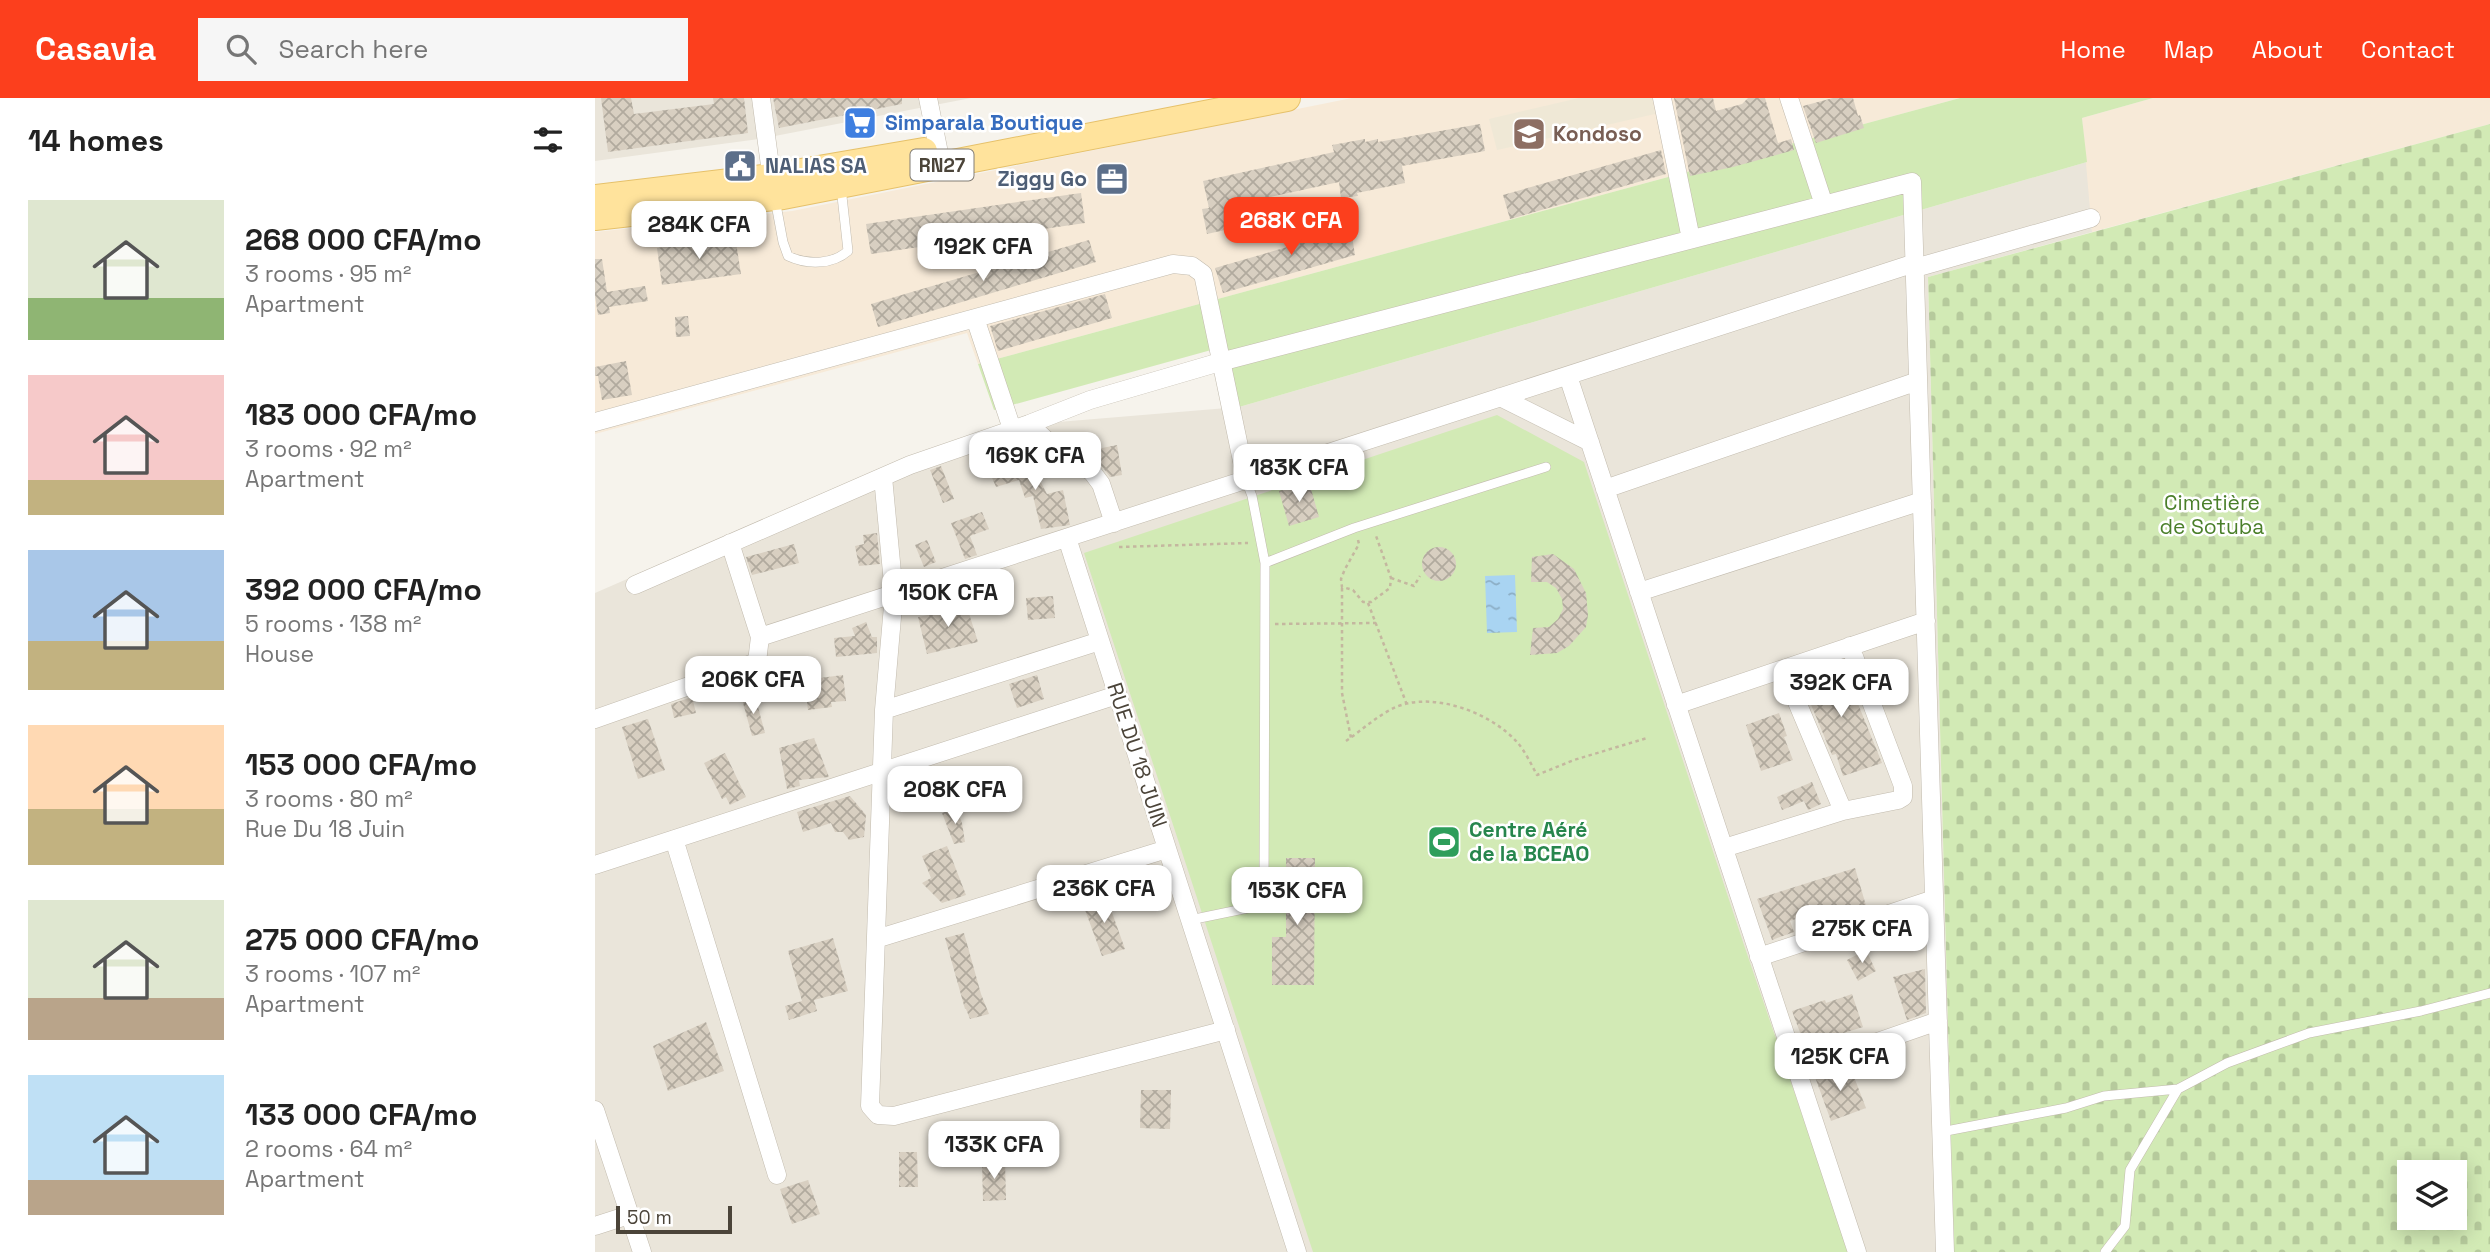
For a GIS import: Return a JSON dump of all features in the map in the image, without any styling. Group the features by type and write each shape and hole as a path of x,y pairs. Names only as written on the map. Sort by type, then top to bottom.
{"main road":[{"name":"RN27","path":"595,217 773,187 938,148 1207,98"},
{"name":"RN27","path":"595,198 841,185 1287,98"}],"street":[{"path":"761,98 773,187"},
{"path":"928,98 938,148"},
{"path":"1663,98 1691,239"},
{"path":"1789,98 1824,205"},
{"path":"635,585 883,477 1090,400 1220,362 1912,182 1945,1252"},
{"path":"760,637 1500,397 1915,266 2091,218"},
{"path":"595,422 1173,264 1192,266 1203,274 1246,480"},
{"path":"975,318 1020,426 1092,472 1101,484 1114,523"},
{"path":"1568,376 1857,1252"},
{"path":"1605,489 1918,381"},
{"path":"1500,397 1590,442"},
{"path":"883,477 894,594 884,710 870,1106 878,1115 894,1116 1226,1030"},
{"path":"1639,592 1922,501"},
{"name":"RUE DU 18 JUIN","path":"1067,538 1297,1252"},
{"path":"595,719 754,665 759,659 760,637 730,543"},
{"path":"1676,705 1926,621"},
{"path":"884,710 1100,641"},
{"path":"1724,848 1843,811 1903,797 1903,786 1850,646"},
{"path":"1783,669 1843,811"},
{"path":"595,865 1117,695"},
{"path":"674,839 777,1175"},
{"path":"876,939 1167,849"},
{"path":"1759,957 1934,899"},
{"path":"1797,1070 1938,1021"},
{"path":"595,1110 642,1252"},
{"path":"595,1226 629,1215"}],"lane":[{"path":"773,187 788,256 802,263 838,260 848,251 841,185"},
{"path":"1265,563 1372,523 1546,467"},
{"path":"1190,920 1253,907 1264,895 1265,563 1252,496 1246,480"},
{"path":"1941,1132 2066,1108 2104,1096 2178,1089 2227,1063 2309,1033 2421,1011 2490,993"},
{"path":"2105,1252 2125,1226 2130,1170 2178,1089"}],"path":[{"path":"1342,587 1353,590 1363,602 1368,602 1390,588 1391,578 1372,523"},
{"path":"1119,547 1262,543"},
{"path":"1351,738 1342,694 1341,579 1359,544"},
{"path":"1391,578 1414,586 1420,576"},
{"path":"1368,602 1406,705"},
{"path":"1265,624 1376,623"},
{"path":"1346,741 1398,706 1421,702 1471,710 1496,725 1518,743 1537,775 1574,760 1647,738"}],"shaded area":[{"path":"595,98 971,98 759,139 595,161"},
{"path":"1352,98 1960,98 978,364 967,333 595,434 595,232 792,211"},
{"name":"Kondoso","path":"1579,98 1652,98 1655,114 1497,150 1489,119"},
{"path":"2153,98 2490,98 2490,124 2092,232 2082,118"},
{"path":"2087,162 2092,232 1928,277 1954,1252 595,1252 595,593 904,458 999,427 1239,407"}],"green space":[{"path":"1960,98 2153,98 2082,118 2087,162 1239,407 1222,347 994,410 978,364"},
{"name":"Cimetière de Sotuba","path":"2490,124 2490,1252 1954,1252 1928,277"},
{"name":"Centre Aéré de la BCEAO","path":"1497,415 1584,462 1849,1252 1313,1252 1084,553"}],"water":[{"path":"1515,575 1517,632 1487,633 1485,576"}],"building":[{"path":"601,98 631,98 634,114 714,104 713,98 744,98 748,133 608,152"},
{"path":"773,98 902,98 902,104 779,128"},
{"path":"1674,98 1713,98 1716,111 1742,104 1748,98 1765,98 1778,143 1791,139 1794,150 1690,176"},
{"path":"1833,98 1853,98 1864,128 1816,143 1803,106"},
{"path":"1480,124 1485,151 1402,166 1405,183 1357,193 1358,196 1341,198 1339,182 1229,206 1234,228 1207,234 1202,209 1209,208 1203,181 1334,152 1332,145 1365,139 1365,142 1378,139 1378,142"},
{"path":"1661,150 1666,174 1510,219 1503,195"},
{"path":"1081,193 1085,223 871,254 866,224"},
{"path":"1348,211 1355,255 1223,293 1215,268 1329,235 1328,213"},
{"path":"735,236 741,274 662,285 657,248"},
{"path":"1089,240 1096,262 878,327 871,304"},
{"path":"595,259 602,259 607,292 645,286 648,301 609,307 610,313 598,315"},
{"path":"1105,294 1112,318 998,351 990,326"},
{"path":"688,316 690,336 676,337 675,317"},
{"path":"626,361 632,395 602,400 595,367"},
{"path":"1117,445 1122,475 1110,477 1100,464 1097,449"},
{"path":"1026,454 1047,494 1063,490 1070,525 1041,529 1033,496 1025,498 1019,480 996,487 990,473"},
{"path":"941,466 954,499 943,503 930,470"},
{"path":"1309,482 1319,517 1289,526 1279,491"},
{"path":"982,512 989,529 970,536 977,555 965,559 951,523"},
{"path":"877,533 880,564 859,566 855,546 864,544 863,535"},
{"path":"927,540 936,562 924,567 915,545"},
{"path":"794,544 799,563 752,575 746,557"},
{"path":"1439,547 1451,552 1456,564 1451,576 1439,581 1427,576 1422,564 1427,552"},
{"path":"1553,554 1574,569 1586,593 1586,627 1569,646 1557,653 1530,655 1533,628 1549,627 1558,619 1563,609 1562,599 1556,588 1547,582 1531,582 1532,557"},
{"path":"1053,596 1055,618 1028,620 1026,598"},
{"path":"965,601 978,642 927,654 918,617 943,612"},
{"path":"866,622 872,637 877,637 877,653 836,657 834,638 855,636 852,628"},
{"path":"1841,662 1882,763 1843,776 1836,754 1832,755 1799,676"},
{"path":"843,675 846,701 831,702 832,707 808,710 804,680"},
{"path":"1037,675 1044,699 1017,708 1009,684"},
{"path":"755,696 765,733 752,736 742,699"},
{"path":"692,697 696,713 674,718 671,704"},
{"path":"1779,713 1793,760 1761,771 1746,725"},
{"path":"648,719 665,770 638,779 622,727"},
{"path":"814,738 829,777 799,780 800,786 787,789 779,748"},
{"path":"725,753 746,797 730,805 726,797 722,799 704,763"},
{"path":"1812,782 1821,804 1808,810 1804,801 1782,810 1777,797"},
{"path":"850,796 866,815 864,837 849,840 843,832 835,832 831,823 803,832 797,812"},
{"path":"956,808 965,842 954,844 942,813"},
{"path":"947,846 966,895 942,903 922,883 931,878 922,856"},
{"path":"1286,858 1315,858 1314,985 1272,985 1272,937 1286,937"},
{"path":"1855,868 1867,909 1837,919 1833,906 1790,921 1794,932 1772,940 1757,899"},
{"path":"1105,893 1125,949 1102,956 1082,902"},
{"path":"964,933 989,1014 970,1019 945,938"},
{"path":"833,938 848,991 814,1000 817,1011 789,1020 785,1006 802,1001 788,951"},
{"path":"1866,950 1876,971 1858,981 1847,960"},
{"path":"1925,969 1926,1013 1907,1020 1893,977"},
{"path":"1852,994 1863,1027 1837,1035 1840,1043 1808,1054 1792,1011"},
{"path":"706,1022 724,1071 668,1091 653,1046"},
{"path":"1849,1064 1866,1108 1831,1121 1815,1077"},
{"path":"1141,1090 1171,1090 1170,1129 1140,1128"},
{"path":"899,1152 917,1152 918,1187 899,1187"},
{"path":"1005,1162 1006,1200 983,1201 982,1163"},
{"path":"808,1180 820,1214 792,1224 780,1189"}],"place":[{"name":"Simparala Boutique","path":"860,123"},
{"name":"Kondoso","path":"1529,134"},
{"name":"NALIAS SA","path":"740,166"},
{"name":"Ziggy Go","path":"1112,179"},
{"name":"Centre Aéré de la BCEAO","path":"1444,842"}]}
